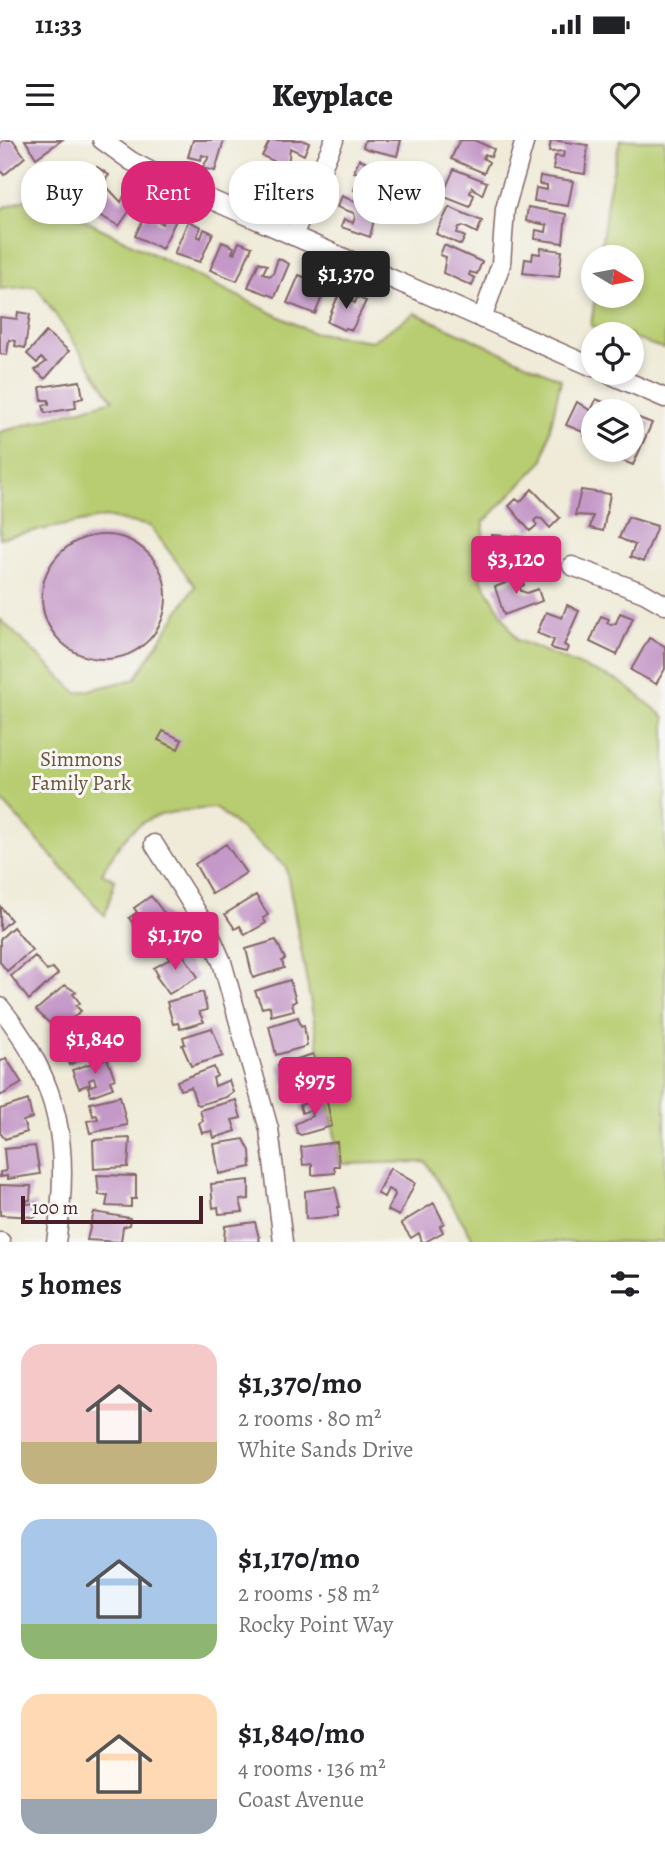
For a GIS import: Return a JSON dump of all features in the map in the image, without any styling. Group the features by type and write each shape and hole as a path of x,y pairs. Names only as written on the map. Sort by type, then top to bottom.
{"street":[{"path":"102,140 131,161 173,183 581,362"},
{"path":"293,236 334,140"},
{"path":"482,319 501,264 505,209 525,140"},
{"path":"635,385 665,398"},
{"path":"572,566 644,593 665,605"},
{"path":"154,844 208,930 222,962 269,1129 283,1242"},
{"path":"0,1007 25,1038 48,1083 55,1104 63,1148 63,1198 56,1242"}],"green space":[{"path":"620,140 665,140 665,349 644,342 644,322 592,322 593,308 644,308 644,245 602,245 608,194"},
{"name":"Simmons Family Park","path":"21,201 21,224 92,224 311,332 372,341 415,313 561,379 543,461 484,522 481,579 517,640 621,682 665,717 665,1242 470,1242 472,1237 426,1162 340,1164 286,867 216,808 160,815 135,828 114,853 102,873 115,880 105,916 0,798 0,619 77,693 135,679 195,586 150,526 105,517 0,538 0,432 113,400 36,286 0,289 0,209"}],"building":[{"path":"13,140 25,157 4,175 0,170 0,143"},
{"path":"25,140 62,140 36,158"},
{"path":"193,140 224,140 215,171 215,161 206,161 209,157 202,155 201,160 188,157"},
{"path":"270,140 302,140 309,143 304,155 290,148 289,161 274,161 262,156"},
{"path":"365,140 401,140 397,156 363,147"},
{"path":"474,140 494,149 491,157 485,154 483,158 489,162 484,173 451,159 459,141"},
{"path":"551,140 588,145 585,174 553,169 555,156 563,157 564,151 549,152"},
{"path":"454,169 487,182 482,195 472,187 470,193 474,195 470,207 445,197 445,189"},
{"path":"540,176 573,181 568,206 534,201 536,188 547,190 547,185 539,184"},
{"path":"107,190 121,202 119,226 107,219"},
{"path":"342,196 353,201 353,213 339,208"},
{"path":"449,207 482,221 477,233 463,226 459,227 457,233 465,237 461,245 436,234 441,224 445,224"},
{"path":"528,207 566,214 563,243 535,239 536,230 546,232 547,225 526,221"},
{"path":"344,219 353,224 373,224 370,237 341,227"},
{"path":"141,224 174,224 162,249 135,236"},
{"path":"187,224 201,227 197,236 201,238 204,229 213,233 200,262 174,254"},
{"path":"222,242 234,247 234,254 239,242 252,247 237,281 210,270"},
{"path":"444,245 482,262 477,274 470,272 469,275 475,278 472,286 443,273 446,257 440,255"},
{"path":"541,248 562,251 559,277 523,273 525,259 532,260 533,253 540,254"},
{"path":"278,258 289,264 275,297 248,287 259,262 267,265 263,273 269,276 273,274"},
{"path":"299,275 311,280 308,286 314,288 316,275 329,280 315,314 287,303"},
{"path":"341,289 353,294 351,301 355,303 357,297 366,301 352,330 344,330 327,322"},
{"path":"18,312 30,314 25,348 15,346 16,341 9,340 7,355 0,354 0,317 17,319"},
{"path":"46,332 69,351 45,379 35,370 46,362 41,358 37,363 27,354"},
{"path":"80,381 83,398 75,400 76,408 45,413 43,405 49,404 49,400 42,400 40,387"},
{"path":"577,402 581,405 581,431 566,425"},
{"path":"644,420 652,423 644,441"},
{"path":"532,489 560,518 550,528 542,519 537,518 534,521 537,525 530,531 509,506 516,499 520,502"},
{"path":"581,490 610,494 603,531 590,528 593,516 575,515"},
{"path":"628,517 657,526 643,562 630,557 635,545 619,538"},
{"path":"104,535 128,540 148,553 161,573 166,597 161,621 148,641 128,654 104,659 80,654 60,641 47,621 42,597 47,573 60,553 80,540"},
{"path":"492,535 523,537 523,547 528,547 527,567 491,565"},
{"path":"521,577 524,585 520,587 521,591 527,593 538,589 542,601 504,615 495,587"},
{"path":"567,605 579,611 564,645 568,647 566,652 554,649 551,647 554,640 537,633 546,612 562,618"},
{"path":"620,613 633,618 617,655 590,642 601,616 609,619 607,623 611,625 616,623"},
{"path":"649,638 665,646 665,669 656,684 631,670"},
{"path":"163,731 182,740 178,749 158,740"},
{"path":"226,844 246,873 212,894 195,864"},
{"path":"256,895 268,915 263,918 266,923 245,935 240,926 235,929 225,914"},
{"path":"151,896 172,923 146,942 129,918 137,912 134,908"},
{"path":"0,906 11,920 0,930"},
{"path":"13,927 32,950 7,971 0,962 0,939"},
{"path":"276,940 285,959 282,961 284,968 253,978 246,949"},
{"path":"178,947 198,977 169,994 156,976 158,975 154,968 170,959 167,954"},
{"path":"35,956 47,971 53,968 58,974 29,1000 11,976"},
{"path":"290,980 296,1001 292,1003 294,1010 271,1016 270,1006 262,1008 255,991"},
{"path":"65,985 76,992 73,994 80,1003 76,1006 81,1011 63,1026 56,1018 49,1023 36,1010"},
{"path":"203,992 207,1010 199,1012 204,1022 180,1029 178,1023 173,1024 167,1002"},
{"path":"298,1017 301,1026 304,1025 307,1046 276,1055 269,1026"},
{"path":"85,1023 93,1040 98,1038 102,1046 69,1065 58,1037"},
{"path":"212,1028 223,1056 191,1066 182,1045 185,1044 183,1037"},
{"path":"313,1054 320,1077 315,1078 317,1085 293,1092 293,1081 284,1083 278,1065"},
{"path":"6,1058 22,1083 0,1096 0,1062"},
{"path":"107,1058 115,1079 110,1081 113,1088 91,1096 88,1087 96,1084 94,1078 89,1080 90,1084 79,1088 72,1070"},
{"path":"214,1067 217,1076 213,1078 215,1086 229,1080 233,1092 226,1097 199,1105 191,1087 180,1090 177,1081"},
{"path":"120,1096 127,1125 90,1133 87,1121 98,1119 97,1115 93,1116 90,1103"},
{"path":"326,1097 332,1126 301,1135 297,1133 295,1124 312,1116 310,1110 302,1113 300,1105"},
{"path":"28,1100 32,1118 23,1121 27,1132 5,1139 0,1133 0,1109"},
{"path":"236,1100 241,1118 232,1120 236,1131 214,1138 212,1131 202,1133 199,1123 203,1121 200,1110"},
{"path":"130,1138 128,1167 94,1169 93,1140"},
{"path":"244,1139 250,1151 251,1167 219,1174 214,1144"},
{"path":"337,1142 339,1166 334,1166 335,1173 312,1175 312,1164 303,1165 301,1147"},
{"path":"35,1146 40,1174 7,1179 7,1176 0,1177 0,1172 6,1171 4,1149"},
{"path":"390,1168 415,1183 399,1216 387,1210 394,1192 388,1189 384,1197 377,1193"},
{"path":"97,1175 136,1176 136,1199 131,1199 131,1207 106,1206 108,1195 99,1195"},
{"path":"249,1180 249,1199 240,1200 243,1212 219,1214 218,1207 213,1208 211,1184"},
{"path":"0,1185 31,1186 30,1200 27,1200 26,1204 36,1203 35,1217 0,1215"},
{"path":"335,1187 340,1207 338,1216 306,1219 305,1191"},
{"path":"434,1203 444,1223 440,1226 443,1232 425,1242 422,1242 419,1233 411,1238 401,1223"},
{"path":"94,1212 130,1218 129,1225 123,1227 121,1242 87,1240"},
{"path":"255,1222 260,1242 224,1242 225,1226"}]}
